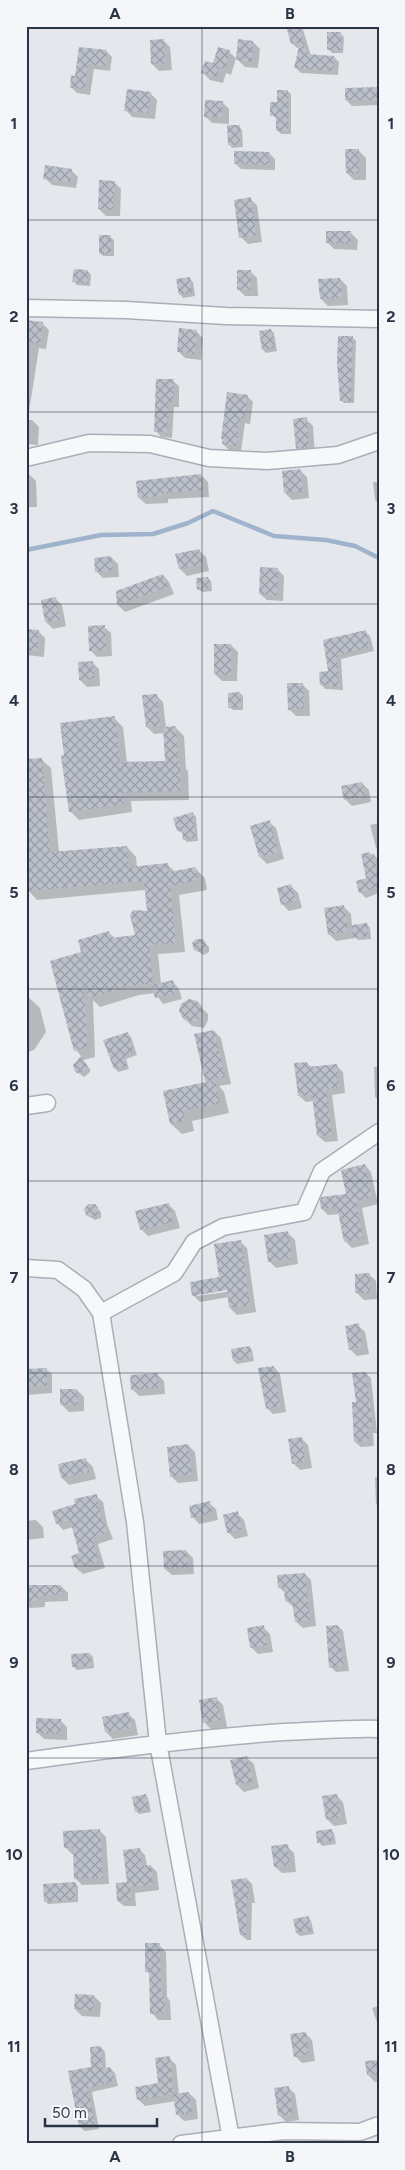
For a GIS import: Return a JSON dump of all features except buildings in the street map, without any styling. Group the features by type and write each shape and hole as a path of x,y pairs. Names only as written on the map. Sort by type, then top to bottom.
{"street":[{"path":"26,308 126,310 226,316 379,318"},
{"path":"26,458 89,443 150,444 209,458 267,461 338,455 379,441"},
{"path":"26,1106 47,1103"},
{"path":"100,1313 174,1273 194,1242 223,1227 304,1212 322,1172 379,1132"},
{"path":"26,1268 58,1270 84,1289 100,1313 135,1522 158,1742 231,2141"},
{"path":"26,1761 158,1742 252,1734 356,1728 379,1729"},
{"path":"181,2144 231,2141 284,2131 360,2132 379,2126"}],"waterway":[{"path":"26,550 101,535 153,534 188,523 213,511 274,536 326,540 355,546 379,558"}]}
